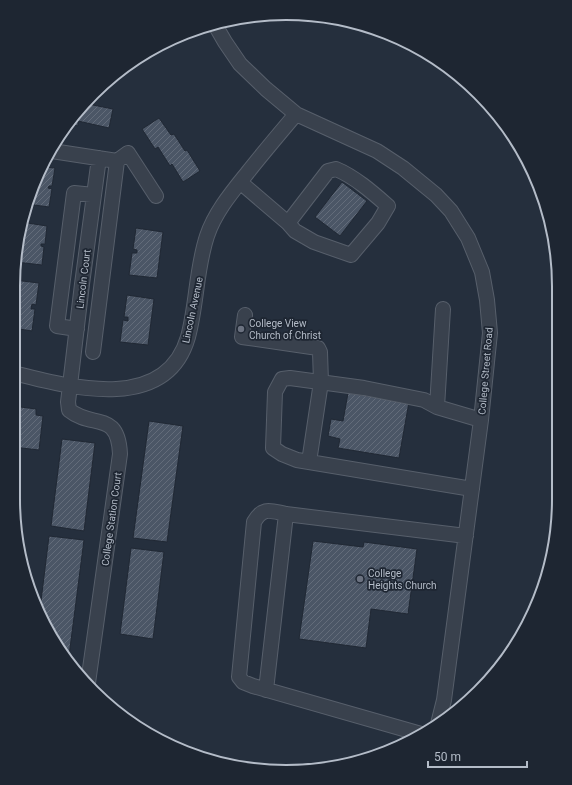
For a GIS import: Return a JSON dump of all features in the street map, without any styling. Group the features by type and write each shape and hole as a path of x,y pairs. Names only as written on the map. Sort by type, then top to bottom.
{"street":[{"name":"College Street Road","path":"217,29 240,64 266,89 296,114 377,151 403,168 436,195 451,211 468,238 482,272 487,300 490,333 481,420 466,536 444,700 440,716"},
{"name":"Lincoln Avenue","path":"20,375 71,386 108,390 132,388 156,380 176,363 182,352 191,325 203,250 207,236 221,208 240,182 296,114"},
{"path":"57,151 117,161 128,154 156,196"},
{"name":"Lincoln Court","path":"71,386 98,158"},
{"path":"93,352 117,161"},
{"path":"240,182 288,223 295,231 314,242 351,255 378,223 388,206 376,195 344,172 336,169 328,172 288,223"},
{"path":"77,329 57,326 74,193 94,195"},
{"path":"63,282 102,285"},
{"path":"437,408 443,310"},
{"path":"245,315 242,337 318,348 320,352 321,382 309,462"},
{"path":"472,489 297,460 282,454 273,448 275,392 282,379 290,378 321,382 364,388 424,400 437,408 481,420"},
{"name":"College Station Court","path":"71,386 68,402 69,410 74,414 107,425 114,430 120,442 120,454 89,677"},
{"path":"414,732 252,686 243,682 239,677 238,673 250,548 254,522 257,516 262,512 268,511 466,536"},
{"path":"266,690 286,514"}],"building":[{"path":"92,105 113,109 109,128 78,121 78,126 74,125"},
{"path":"159,118 171,135 174,134 185,151 187,150 200,171 183,182 172,164 170,166 158,147 155,149 142,129"},
{"path":"47,167 55,168 52,186 49,186 48,188 52,189 49,207 33,205"},
{"path":"342,182 367,201 340,236 315,217"},
{"path":"28,223 47,226 45,244 41,244 41,246 44,247 42,265 21,263"},
{"path":"136,228 163,232 157,278 129,275 132,253 137,253 137,250 133,249"},
{"path":"20,281 39,283 36,305 32,304 31,309 35,309 32,331 20,329"},
{"path":"127,295 154,299 148,345 120,342 123,320 128,321 128,317 124,317"},
{"path":"348,393 409,402 399,458 338,448 340,439 328,436 331,419 343,421"},
{"path":"20,407 36,409 36,415 43,416 39,450 20,448"},
{"path":"149,421 183,426 167,542 133,538"},
{"path":"62,439 95,443 84,531 51,526"},
{"path":"49,536 84,540 69,653 47,617 41,603"},
{"name":"College Heights Church","path":"313,541 363,547 364,542 417,549 408,614 371,609 366,648 299,639"},
{"path":"131,548 164,552 153,639 120,634"}],"place":[{"name":"College View Church of Christ","path":"241,329"},
{"name":"College Heights Church","path":"360,579"}]}
